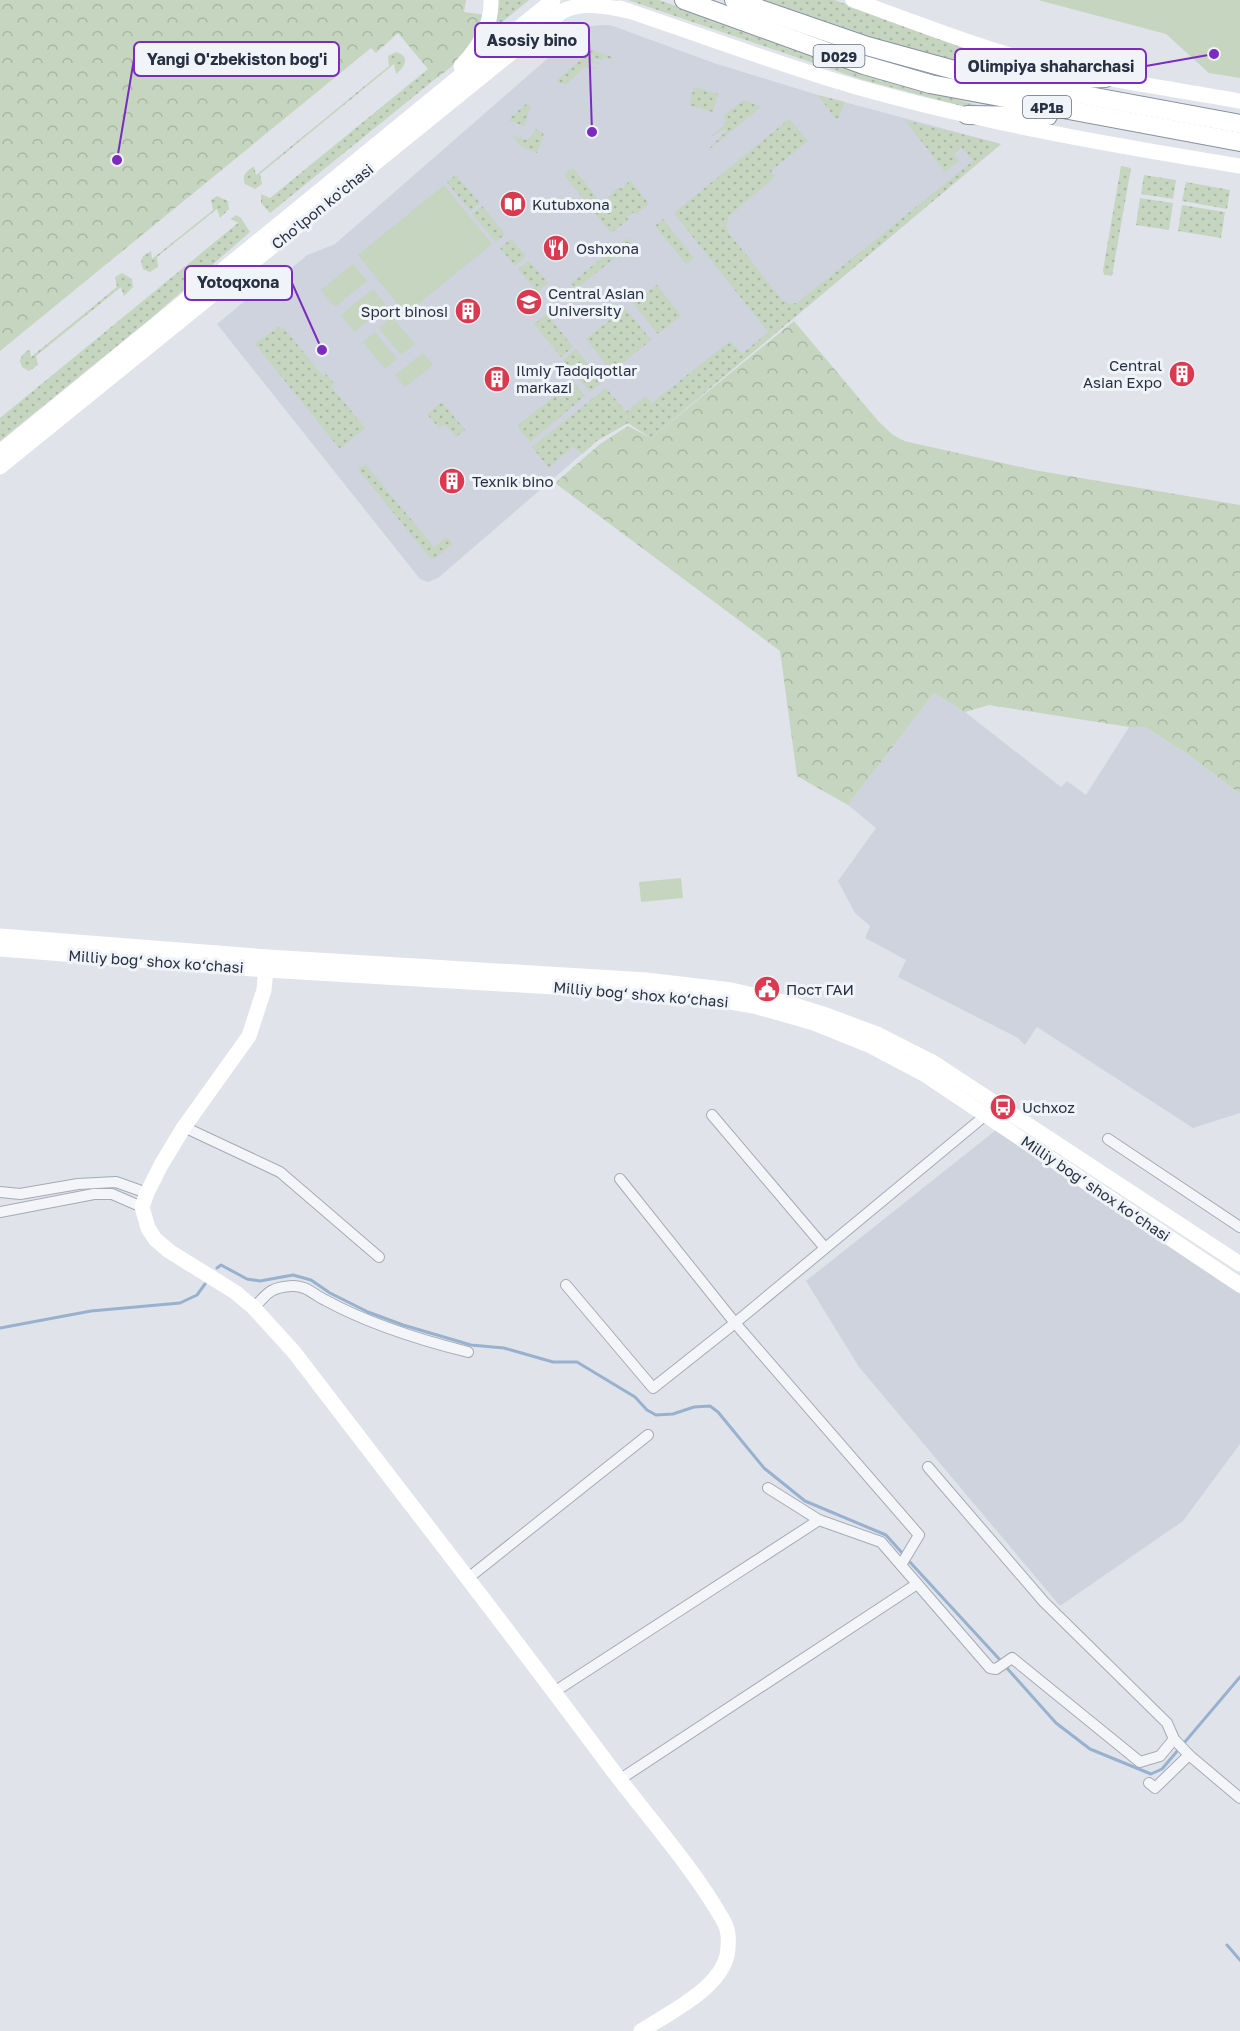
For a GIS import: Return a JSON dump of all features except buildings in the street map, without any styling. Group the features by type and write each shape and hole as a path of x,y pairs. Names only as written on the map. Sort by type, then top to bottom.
{"highway":[{"name":"D029","path":"684,0 886,72 930,84 998,89 1240,124"},
{"name":"D029","path":"734,0 998,89"},
{"path":"998,89 1106,78"},
{"name":"4Р1в","path":"998,89 1098,117"},
{"path":"967,115 1098,117 1240,142"}],"main road":[{"path":"392,132 473,54 487,27 491,0"},
{"name":"Cho'lpon ko'chasi","path":"0,452 553,0"},
{"path":"597,0 794,68 886,95 967,115 1138,149 1240,166"},
{"path":"611,0 629,11"},
{"path":"853,0 1015,56 1106,78 1240,101"},
{"name":"Cho'lpon ko'chasi","path":"0,467 562,11 575,6 587,5 629,11"},
{"name":"Milliy bog‘ shox ko‘chasi","path":"0,936 46,946 639,992 736,1003 814,1023 871,1046 924,1074 1240,1285"},
{"name":"Milliy bog‘ shox ko‘chasi","path":"0,949 46,946"},
{"path":"267,963 264,990 249,1036 184,1127 145,1200 148,1228 155,1239 169,1251 235,1292 254,1308 294,1352 619,1780 684,1860 725,1923 728,1936 726,1963 720,1974 703,1990 641,2031"},
{"name":"Milliy bog‘ shox ko‘chasi","path":"267,963 646,980 731,990 784,1002 877,1034 934,1063 1240,1264"},
{"path":"1117,1202 1126,1188"}],"street":[{"path":"566,1285 653,1388 987,1114"},
{"path":"712,1115 825,1248"},
{"path":"184,1127 280,1172 379,1257"},
{"path":"1108,1138 1240,1227"},
{"path":"620,1179 735,1323 919,1535 904,1560"},
{"path":"0,1192 20,1194 78,1184 116,1182 145,1200"},
{"path":"0,1212 94,1194 112,1194 145,1200"},
{"path":"254,1308 269,1290 294,1286 307,1288 324,1300 378,1323 440,1345 468,1352"},
{"path":"467,1579 648,1435"},
{"path":"928,1467 1044,1602 1167,1723 1174,1739 1189,1755 1240,1798"},
{"path":"768,1488 819,1520 881,1542 904,1560 917,1584 990,1668 996,1669 1012,1658 1140,1762 1160,1756 1174,1739"},
{"path":"554,1692 819,1520"},
{"path":"619,1780 917,1584"},
{"path":"1149,1783 1155,1788 1189,1755"}],"shaded area":[{"name":"Central Asian University","path":"610,25 714,63 818,95 1001,144 651,438 628,423 598,440 438,578 428,582 420,579 217,324 275,276 278,279 305,256 335,244 570,39 585,27"},
{"path":"934,693 965,712 1061,787 1067,781 1086,795 1129,727 1145,727 1186,753 1240,794 1240,1113 1193,1128 1037,1027 1025,1045 1018,1038 898,977 906,960 865,938 870,926 855,913 838,881 876,828 848,805"},
{"path":"996,1130 1240,1294 1240,1444 1183,1521 1060,1606 859,1367 806,1281"}],"green space":[{"path":"0,0 466,0 464,12 486,15 478,35 466,52 434,80 428,69 398,33 376,53 371,48 0,351"},
{"path":"498,0 529,0 496,27"},
{"path":"628,0 659,0 855,71 981,106 969,108 863,80"},
{"path":"765,0 834,0 1033,68 988,70 895,45"},
{"path":"1038,0 1240,0 1240,78 1209,73 1166,34"},
{"path":"592,50 613,57 612,60 604,57 602,60 595,58 594,61 601,65 589,61 588,64 596,69 585,67 566,85 556,81"},
{"path":"396,52 403,56 405,62 396,74 394,64 260,174 262,184 255,189 245,184 244,176 249,170 254,166 256,175 389,66 388,56"},
{"path":"428,69 434,80 270,213 261,203 261,194 270,198"},
{"path":"694,87 718,94 713,112 689,105"},
{"path":"818,95 845,102 838,119 835,118"},
{"path":"744,100 761,107 706,152 726,131 724,129 712,135 725,125 727,121 723,116"},
{"path":"526,104 531,106 524,126 510,121 510,118"},
{"path":"789,119 808,141 771,171 775,177 729,216 726,226 728,232 782,300 790,304 797,303 973,161 961,147 954,154 959,161 945,172 905,120 1001,144 651,438 628,423 598,440 582,454 573,446 549,468 532,447 606,388 626,412 646,396 652,403 730,341 742,354 768,332 674,213"},
{"path":"535,129 544,133 537,153 522,147 512,135 526,140 532,136"},
{"path":"1121,166 1131,168 1112,276 1104,275 1103,270"},
{"path":"573,168 603,205 610,200 608,197 619,187 622,189 630,180 649,204 636,214 634,212 627,217 628,220 611,233 564,175"},
{"path":"456,175 480,203 470,211 447,182"},
{"path":"1144,175 1176,180 1173,199 1141,194"},
{"path":"1186,182 1230,190 1227,209 1182,201"},
{"path":"444,185 492,244 406,314 358,255"},
{"path":"217,196 228,201 229,209 220,218 217,209 157,257 158,267 150,272 143,269 141,262 143,256 151,251 152,259 213,210 211,200"},
{"path":"1140,198 1173,203 1169,230 1136,225"},
{"path":"1182,205 1225,212 1221,238 1178,231"},
{"path":"482,206 505,234 496,242 472,214"},
{"path":"236,215 241,218 250,232 149,320 0,441 0,418 238,223 231,219"},
{"path":"663,219 694,258 686,264 655,226"},
{"path":"627,238 632,244 576,289 571,283"},
{"path":"511,239 526,256 515,266 500,248"},
{"path":"529,261 548,283 537,292 518,269"},
{"path":"353,264 367,281 335,307 321,290"},
{"path":"122,273 132,279 133,287 124,296 121,287 36,356 38,365 29,371 22,367 20,361 22,355 30,349 31,357 117,287 115,277"},
{"path":"657,285 681,316 658,334 633,303"},
{"path":"373,289 387,306 354,332 341,315"},
{"path":"625,308 651,340 612,372 586,339"},
{"path":"547,314 573,347 561,357 534,324"},
{"path":"392,317 415,344 401,355 379,328"},
{"path":"794,321 879,422 893,435 904,441 1034,470 1240,505 1240,794 1186,753 1145,727 1129,727 989,705 965,712 934,693 848,805 797,776 780,651 555,483 600,444 628,426 651,438"},
{"path":"278,327 280,329 283,327 323,376 326,374 334,383 331,386 365,428 340,449 255,344"},
{"path":"375,332 397,359 385,369 363,342"},
{"path":"576,349 602,382 590,392 563,360"},
{"path":"423,353 433,365 405,387 395,375"},
{"path":"573,381 585,396 530,442 517,426"},
{"path":"442,402 465,430 456,437 445,424 439,428 427,414"},
{"path":"365,464 434,547 447,537 453,544 434,559 430,558 358,469"},
{"path":"681,878 683,898 641,902 639,882"}],"waterway":[{"path":"217,1268 221,1265 247,1279 260,1281 293,1275 311,1280 330,1293 368,1312 403,1325 471,1345 504,1348 553,1362 577,1362 635,1397 647,1410 656,1415 673,1414 694,1407 710,1406 718,1412 764,1468 805,1501 886,1535 904,1555"},
{"path":"0,1328 91,1311 180,1303 197,1295 205,1284"},
{"path":"908,1560 1001,1661"},
{"path":"1005,1666 1056,1723 1090,1749 1151,1774 1162,1769 1240,1677"},
{"path":"1227,1945 1240,1960"}],"place":[{"name":"Olimpiya shaharchasi","path":"1214,54"},
{"name":"Asosiy bino","path":"592,132"},
{"name":"Yangi O'zbekiston bog'i","path":"117,160"},
{"name":"Kutubxona","path":"513,204"},
{"name":"Oshxona","path":"556,248"},
{"name":"Central Asian University","path":"529,302"},
{"name":"Sport binosi","path":"468,311"},
{"name":"Yotoqxona","path":"322,350"},
{"name":"Central Asian Expo","path":"1182,374"},
{"name":"Ilmiy Tadqiqotlar markazi","path":"497,379"},
{"name":"Texnik bino","path":"452,481"},
{"name":"Пост ГАИ","path":"767,989"},
{"name":"Uchxoz","path":"1003,1107"}]}
